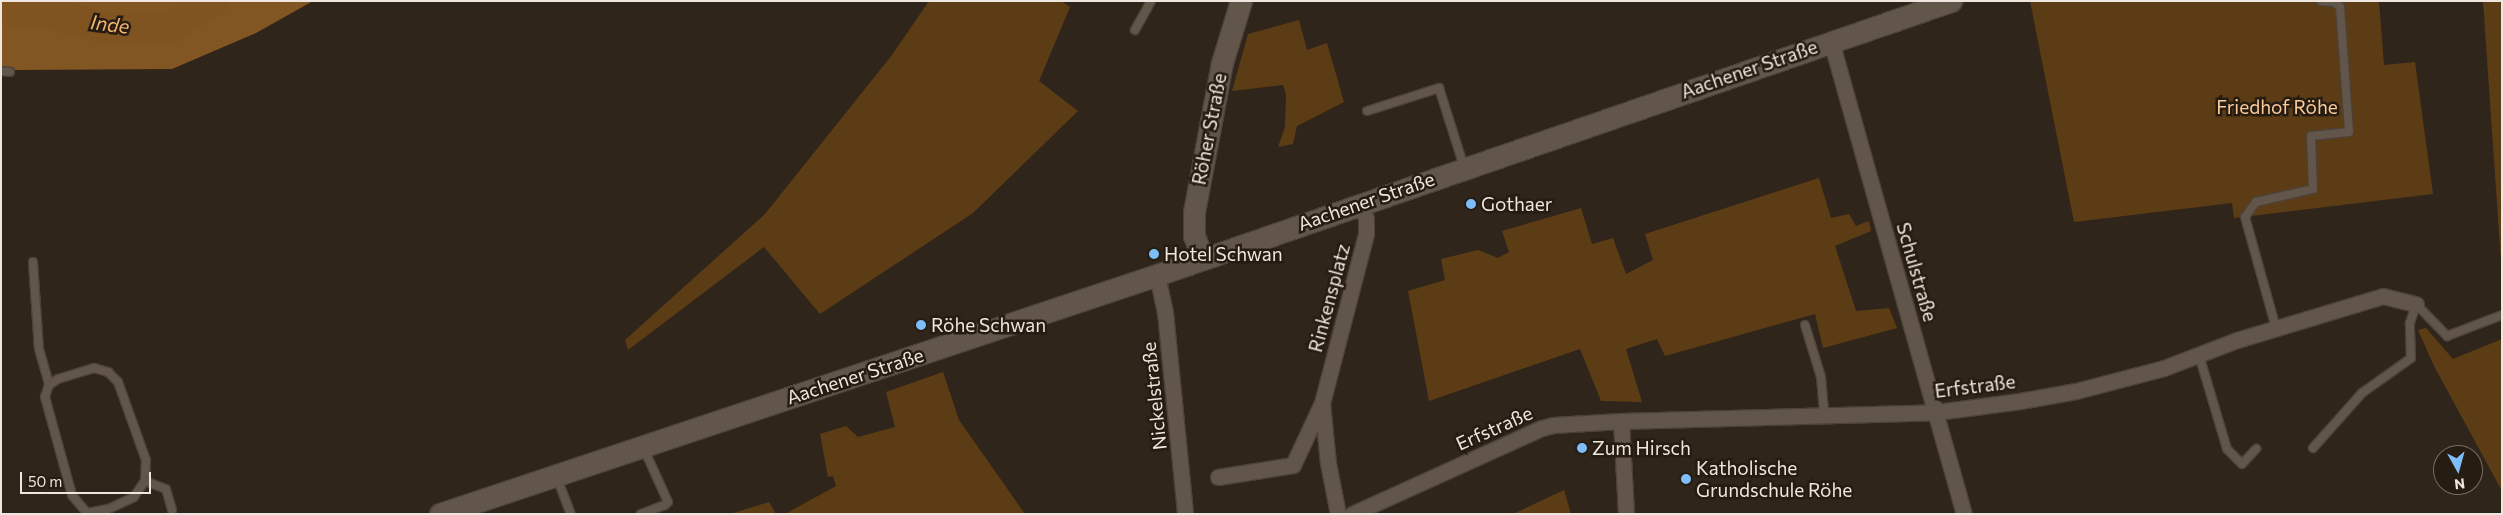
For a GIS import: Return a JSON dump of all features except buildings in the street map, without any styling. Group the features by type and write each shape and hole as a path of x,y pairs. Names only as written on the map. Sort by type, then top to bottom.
{"main road":[{"name":"Röher Straße","path":"1203,259 1194,236 1194,212 1222,63 1241,1"},
{"name":"Aachener Straße","path":"440,514 1157,275 1464,167 1950,1"}],"street":[{"name":"Schulstraße","path":"1831,41 1937,412 1964,514"},
{"name":"Rinkensplatz","path":"1218,477 1293,465 1322,403 1366,234 1366,219 1361,203"},
{"name":"Nickelstraße","path":"1157,275 1165,312 1185,514"},
{"name":"Erfstraße","path":"1352,514 1542,428 1621,421 1937,412 2076,391 2164,368 2276,328 2383,296 2416,304"},
{"name":"Rinkensplatz","path":"1322,403 1328,463 1338,514"},
{"path":"1621,421 1626,514"}],"lane":[{"path":"1135,30 1150,1"},
{"path":"2276,328 2245,216 2256,202 2312,190 2310,136 2349,132 2340,7 2334,2 2321,1"},
{"path":"1,71 10,72"},
{"path":"1367,111 1439,88 1464,167"},
{"path":"33,262 39,349 49,385 45,397 72,495 88,512 108,509 134,497 145,481 146,460 118,382 108,372 94,368 58,379 49,385"},
{"path":"2313,448 2362,393 2411,358 2410,323 2416,304 2447,336 2502,315"},
{"path":"1805,325 1821,377 1824,415"},
{"path":"2199,355 2227,450 2242,464 2256,449"},
{"path":"641,514 665,505 668,502 643,447"},
{"path":"556,476 571,514"},
{"path":"145,481 166,488 172,510"}],"green space":[{"path":"929,1 1061,1 1070,7 1039,81 1078,111 973,213 820,314 764,247 628,350 625,340 765,214 892,55"},
{"name":"Friedhof Röhe","path":"2030,1 2379,1 2384,65 2415,62 2433,194 2234,218 2232,203 2074,222"},
{"path":"2483,1 2502,1 2502,276"},
{"path":"1299,20 1307,50 1327,43 1344,102 1297,126 1293,144 1278,147 1285,127 1286,94 1283,85 1232,91 1248,34"},
{"path":"1819,178 1831,218 1849,214 1856,226 1869,221 1871,231 1835,246 1856,311 1889,308 1897,328 1823,348 1815,314 1665,356 1657,339 1626,349 1642,402 1601,401 1580,349 1429,401 1408,291 1445,280 1441,259 1478,250 1498,258 1509,252 1502,231 1581,208 1592,244 1613,238 1626,274 1653,260 1645,234"},
{"path":"2426,328 2453,359 2502,339 2502,491 2483,456 2483,445 2477,445 2434,366 2418,330"},
{"path":"943,372 959,420 1025,514 785,514 836,486 833,476 828,477 820,434 846,426 858,437 895,427 886,392"},
{"path":"1564,490 1571,514 1513,514"},
{"path":"769,502 776,514 730,514"}],"shaded area":[{"path":"1,1 313,1 256,33 172,69 14,70 1,69"}],"waterway":[{"name":"Inde","path":"1,9 38,10 109,28 169,27 212,1"}],"place":[{"name":"Gothaer","path":"1471,204"},
{"name":"Hotel Schwan","path":"1154,254"},
{"name":"Röhe Schwan","path":"921,325"},
{"name":"Zum Hirsch","path":"1582,448"},
{"name":"Katholische Grundschule Röhe","path":"1686,479"}]}
